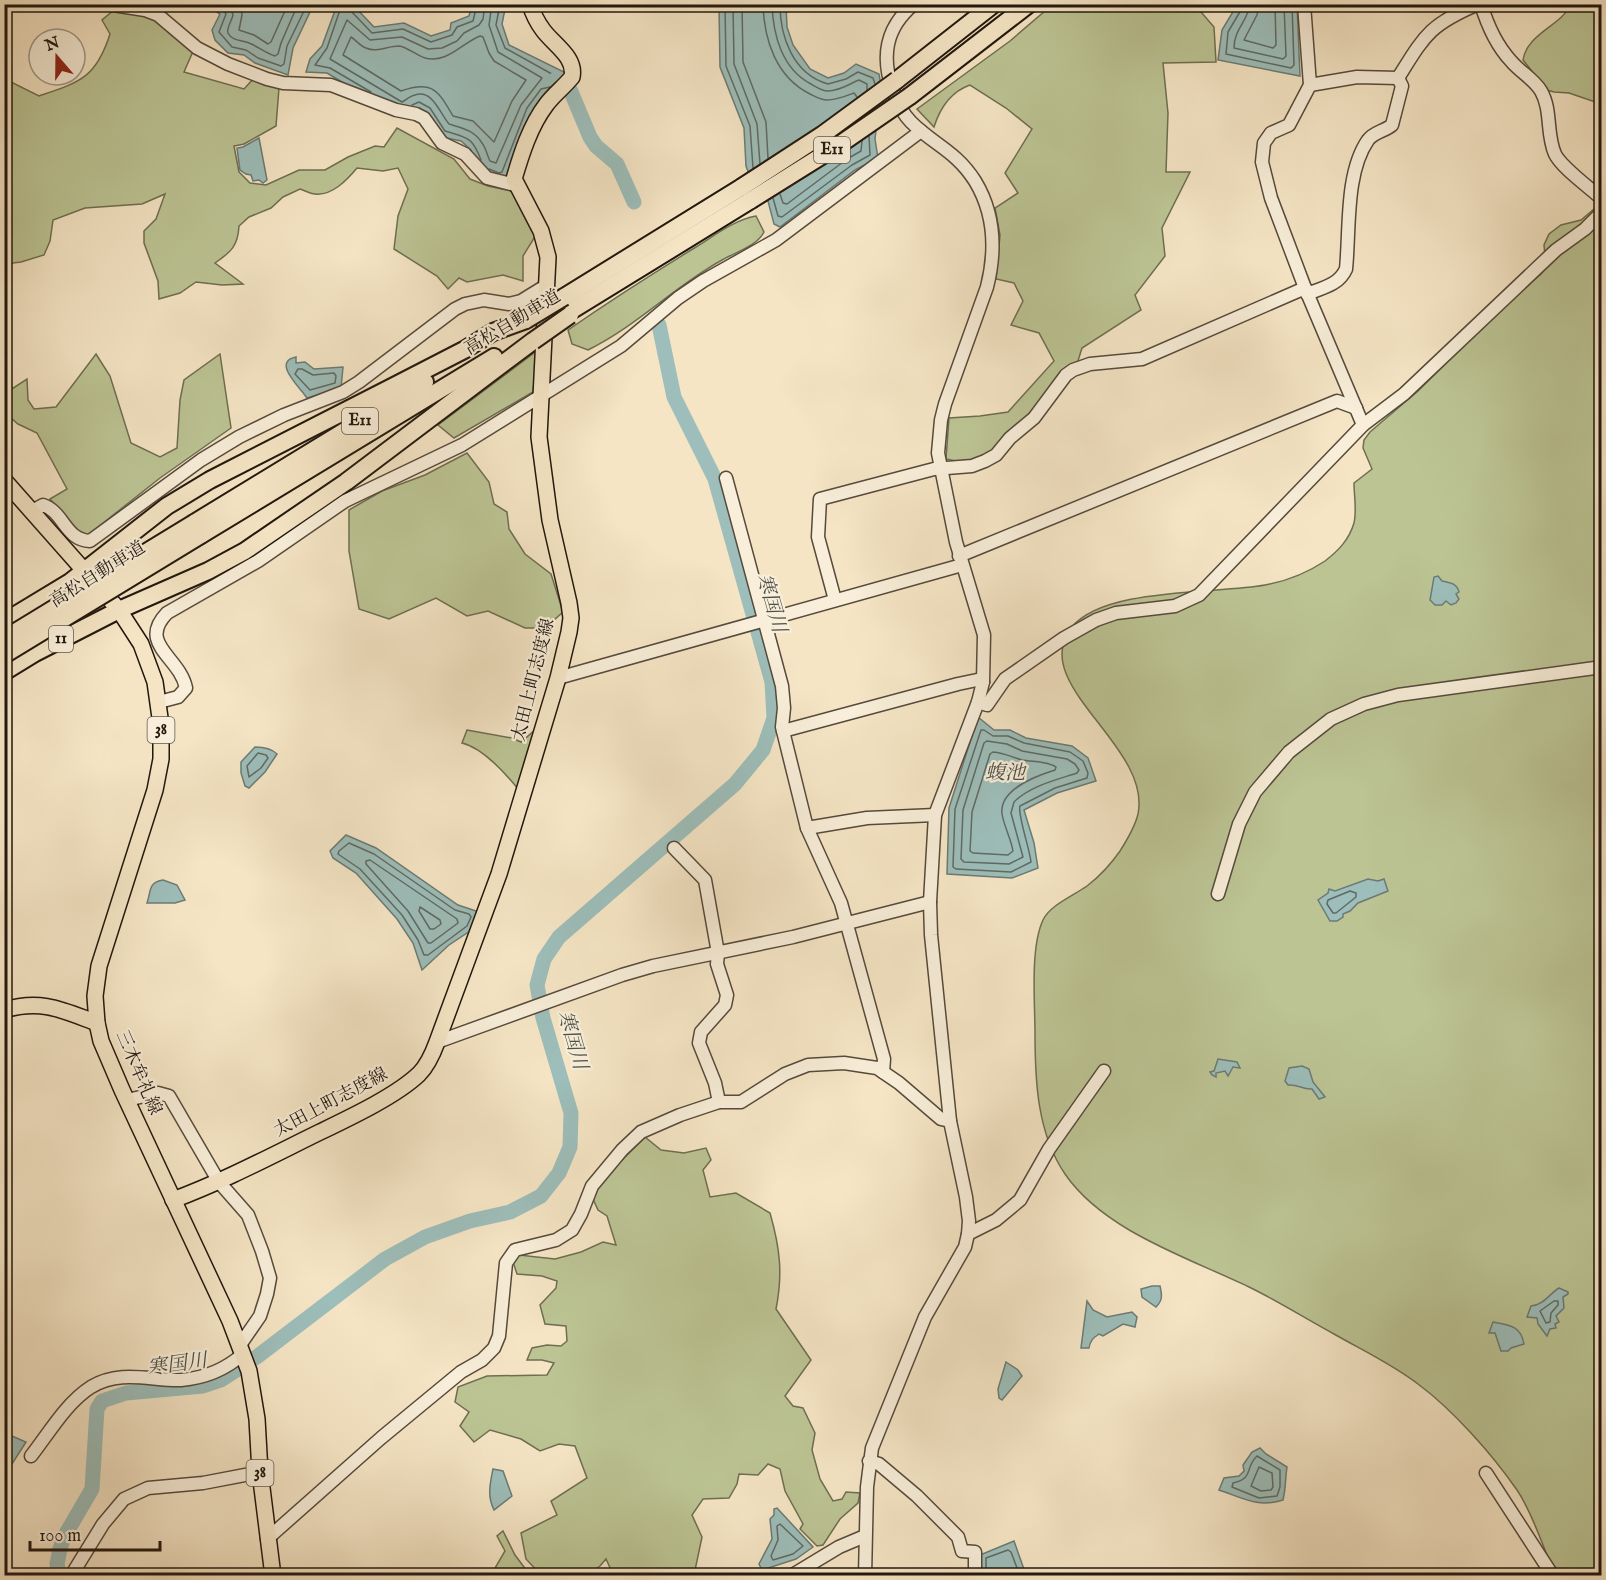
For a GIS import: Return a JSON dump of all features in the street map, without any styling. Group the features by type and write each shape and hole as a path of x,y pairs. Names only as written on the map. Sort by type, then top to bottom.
{"highway":[{"name":"高松自動車道","path":"567,308 612,285 747,194 994,4"},
{"name":"高松自動車道","path":"4,639 197,529 530,332 747,194 838,145 910,96 1029,4"},
{"path":"85,570 167,506 210,480 464,350 493,332 530,332"},
{"path":"119,610 208,571 245,551 346,482 530,332"},
{"name":"高松自動車道","path":"4,655 197,529"},
{"name":"11","path":"4,622 85,570"},
{"name":"11","path":"4,672 35,653 119,610"}],"main road":[{"path":"515,185 514,179 520,157 538,118 546,104 572,77 571,64 534,17 530,4"},
{"name":"太田上町志度線","path":"173,1200 219,1182 349,1118 421,1073 431,1058 499,874 558,678 571,618 550,520 539,437 548,257 541,231 515,185"},
{"name":"三木牟礼線","path":"4,480 119,610 147,657 155,682 159,702 161,759 155,790 99,966 95,996 97,1023 101,1041 126,1100 244,1357 257,1419 260,1472 273,1575"},
{"path":"4,1010 22,1005 41,1004 97,1023"}],"street":[{"path":"107,4 145,10 158,15 197,48 228,64 267,78 283,83 331,85 396,110 416,114 424,118 442,143 465,154 487,178 515,185"},
{"path":"864,1575 869,1461 879,1427 925,1317 958,1259 968,1234 969,1221 950,1121 931,935 930,902 935,815 978,702 982,682 984,635 980,616 960,560 938,444 943,412 987,287 992,268 993,241 987,207 975,183 955,156 909,120 897,100 885,63 887,42 896,24 914,4"},
{"path":"1304,4 1310,85 1289,125 1271,133 1264,143 1262,162 1271,198 1306,291 1363,425"},
{"path":"1398,78 1423,38 1435,26 1454,14 1479,4 1503,51 1512,63 1539,87 1544,96 1555,154 1602,199"},
{"path":"1310,85 1357,77 1398,78"},
{"path":"836,600 818,537 820,499 941,468 972,466 996,455 1010,438 1034,418 1066,375 1073,370 1090,364 1142,359 1306,291 1329,286 1342,277 1346,269 1353,179 1357,161 1369,138 1392,125 1402,86 1398,78"},
{"path":"159,702 178,697 186,688 183,676 155,636 158,623 167,613 258,561 345,501 462,445 621,346 678,298 703,281 776,240 921,131"},
{"path":"978,702 987,705 1005,679 1064,638 1096,620 1116,613 1175,606 1199,595 1363,425 1404,394 1556,250 1585,229 1602,212"},
{"path":"32,511 43,505 50,508 75,537 90,541 201,460 239,437 351,387 455,309 483,300 509,304 520,301 547,285"},
{"path":"558,678 836,600 960,560 1337,401 1356,408"},
{"path":"726,478 782,686 783,731 807,828 825,863 841,903 884,1059 883,1072"},
{"path":"1218,894 1239,824 1255,792 1289,752 1331,719 1364,704 1398,695 1602,667"},
{"path":"783,731 958,684 977,680 982,682"},
{"path":"807,828 867,818 935,815"},
{"path":"674,848 705,880 718,953 717,964 727,995 725,1005 701,1032 699,1043 719,1102"},
{"path":"437,1042 622,975 930,902"},
{"path":"267,1539 381,1438 461,1372 482,1360 494,1348 499,1336 506,1263 515,1250 556,1240 572,1230 592,1185 641,1132 680,1115 719,1102 741,1102 785,1074 808,1065 844,1063 877,1068 899,1083 941,1119 950,1121"},
{"path":"968,1234 996,1220 1020,1200 1049,1149 1104,1071"},
{"path":"31,1456 73,1401 92,1386 118,1378 137,1376 180,1380 203,1376 244,1357 260,1316 270,1278 255,1229 248,1215 219,1182 169,1096 159,1093 126,1100"},
{"path":"869,1461 879,1464 918,1496 958,1537 962,1551 975,1552 975,1575"},
{"path":"71,1575 103,1524 124,1499 148,1488 203,1483 260,1472"},
{"path":"1486,1473 1553,1575"},
{"path":"791,1575 839,1547 865,1536"}],"green space":[{"path":"1052,5 1195,5 1214,27 1216,62 1163,63 1168,113 1166,172 1190,172 1162,228 1165,256 1135,295 1141,310 1082,348 1077,364 993,454 966,463 946,459 949,418 1008,412 1054,361 1039,333 1011,325 1023,301 1014,283 996,279 1000,235 995,208 1018,193 1005,173 1032,129 1006,108 970,85 951,96 939,113 934,127 917,109 1010,41"},
{"path":"1571,5 1601,5 1601,104 1569,93 1547,90 1523,60 1531,43 1559,19"},
{"path":"114,10 146,13 194,49 184,72 244,89 255,77 279,88 276,126 244,144 234,146 239,172 250,183 266,185 299,170 325,170 375,146 384,147 397,128 454,159 470,179 488,186 516,192 536,235 523,256 523,281 503,275 467,282 459,278 448,289 437,276 394,249 398,216 408,189 398,168 383,171 357,168 333,190 313,194 300,189 283,197 271,208 249,217 239,226 233,248 215,263 243,284 222,285 196,282 180,293 159,299 158,281 144,243 144,231 156,219 165,194 142,204 85,208 53,220 50,241 44,255 5,264 5,79 39,96 65,87 87,87 87,74 99,60 110,34 102,20"},
{"path":"1601,203 1601,250 1595,258 1595,264 1602,281 1601,1575 1554,1575 1531,1517 1517,1490 1496,1462 1445,1406 1387,1364 1271,1298 1149,1241 1102,1212 1082,1194 1065,1174 1056,1158 1043,1124 1037,1087 1034,975 1036,945 1046,915 1056,905 1087,886 1105,870 1117,856 1133,829 1138,814 1137,789 1127,764 1077,694 1065,672 1062,650 1071,628 1087,615 1108,605 1162,594 1244,588 1273,583 1304,573 1330,557 1346,540 1354,523 1354,483 1372,469 1363,448 1364,440 1370,432 1418,391 1514,296 1541,274 1546,267 1544,245 1549,234 1561,225 1581,220"},
{"path":"756,216 764,232 751,245 705,270 640,318 588,350 572,344 568,330 724,229"},
{"path":"538,350 533,392 454,438 438,425"},
{"path":"96,354 110,376 131,443 160,457 177,448 180,400 184,380 220,354 231,428 160,478 88,535 76,530 50,499 67,489 37,433 18,424 5,413 4,394 27,379 28,400 34,409 56,407"},
{"path":"467,453 489,482 494,504 507,512 509,529 525,554 551,574 563,612 545,628 525,628 488,611 467,616 436,598 389,619 359,609 349,551 349,510 382,491 425,475"},
{"path":"467,730 512,738 521,742 535,730 519,790 486,756 462,743"},
{"path":"645,1137 661,1150 684,1153 706,1148 711,1160 703,1170 710,1197 736,1193 770,1213 779,1261 776,1309 811,1360 785,1396 793,1406 803,1408 815,1433 812,1450 820,1479 833,1501 842,1499 846,1492 860,1493 858,1503 840,1519 823,1545 817,1546 800,1529 803,1524 785,1491 780,1469 768,1464 758,1475 739,1474 737,1484 729,1498 703,1499 692,1515 702,1537 694,1575 611,1575 612,1572 606,1559 587,1575 541,1575 526,1559 521,1533 557,1515 551,1501 587,1478 575,1446 559,1444 540,1451 521,1439 490,1430 474,1442 460,1426 469,1412 455,1402 458,1387 487,1376 547,1375 554,1363 527,1360 532,1348 547,1345 561,1346 567,1341 566,1326 545,1324 540,1305 556,1288 557,1281 542,1276 517,1274 513,1262 519,1255 555,1259 581,1252 603,1242 616,1245 607,1216 598,1210 592,1197 599,1183"},
{"path":"503,1531 515,1555 530,1575 491,1575 505,1551 497,1536"}],"water":[{"path":"506,4 502,24 509,45 566,73 555,93 546,93 533,111 506,183 476,164 471,150 461,141 442,137 426,112 419,108 411,114 394,113 327,73 306,72 310,59 322,46 337,5 353,5 374,27 404,23 431,36 450,30 451,23 469,16 472,5"},
{"path":"206,5 311,5 293,48 288,75 255,63 244,55 228,53 215,40 212,30 220,14"},
{"path":"719,5 786,5 787,27 793,45 810,69 828,78 844,73 856,64 879,74 881,86 875,139 878,158 855,170 780,227 774,224 768,201 750,177 746,166 744,128 720,67"},
{"path":"1237,5 1297,5 1300,76 1218,60 1222,30"},
{"path":"259,138 267,180 263,183 259,180 253,181 251,175 240,170 237,148"},
{"path":"296,357 296,363 305,362 314,369 343,367 341,388 307,398 287,370 286,364"},
{"path":"1438,576 1442,581 1457,587 1459,592 1456,594 1459,599 1456,603 1451,605 1446,601 1442,605 1435,605 1430,600 1434,577"},
{"name":"蝮池","path":"978,717 994,730 1010,730 1026,738 1072,746 1088,758 1096,781 1057,793 1024,810 1034,843 1038,868 1012,878 947,874 949,808"},
{"path":"255,747 267,748 277,754 265,772 249,788 245,786 241,773 241,762"},
{"path":"346,835 376,848 458,905 479,912 473,929 449,945 422,970 413,943 397,919 356,873 333,858 330,851"},
{"path":"1368,879 1378,881 1384,879 1388,891 1358,903 1337,921 1330,921 1318,900 1328,893 1329,889 1335,891"},
{"path":"163,880 177,885 185,900 175,903 147,903 152,885"},
{"path":"1218,1059 1237,1062 1240,1068 1233,1067 1228,1076 1225,1071 1216,1073 1216,1077 1210,1072 1214,1071"},
{"path":"1302,1066 1309,1069 1313,1082 1325,1097 1319,1099 1312,1089 1288,1085 1285,1081 1289,1068"},
{"path":"1160,1286 1161,1289 1161,1300 1156,1307 1142,1297 1141,1289"},
{"path":"1559,1288 1568,1294 1563,1297 1564,1308 1556,1316 1559,1322 1555,1324 1556,1328 1550,1329 1547,1336 1538,1324 1537,1318 1527,1317 1531,1306 1543,1301"},
{"path":"1087,1301 1093,1310 1107,1317 1132,1312 1137,1317 1135,1327 1123,1324 1103,1336 1097,1335 1093,1338 1089,1348 1081,1348"},
{"path":"1493,1322 1514,1327 1523,1338 1524,1344 1508,1351 1501,1351 1495,1333 1489,1333"},
{"path":"1006,1362 1018,1370 1022,1376 1002,1400 999,1398 998,1389"},
{"path":"5,1433 26,1442 5,1475"},
{"path":"1260,1448 1287,1467 1283,1500 1258,1502 1219,1490 1224,1478 1239,1476 1244,1471 1243,1465 1252,1452"},
{"path":"493,1469 503,1471 512,1496 494,1510 490,1495"},
{"path":"777,1508 813,1547 796,1559 762,1570 759,1564 772,1539 770,1519 774,1515 774,1509"},
{"path":"1014,1541 1026,1575 980,1575 980,1555"}],"waterway":[{"name":"寒国川","path":"556,79 569,87 590,137 596,146 617,164 634,202"},
{"name":"寒国川","path":"60,1576 57,1564 64,1537 92,1489 97,1409 102,1401 126,1393 203,1386 221,1380 258,1356 385,1259 425,1237 470,1221 510,1212 541,1196 559,1173 570,1147 571,1113 543,1018 537,985 544,959 559,937 735,784 763,750 774,718 772,682 715,479 674,397 659,325"}]}
